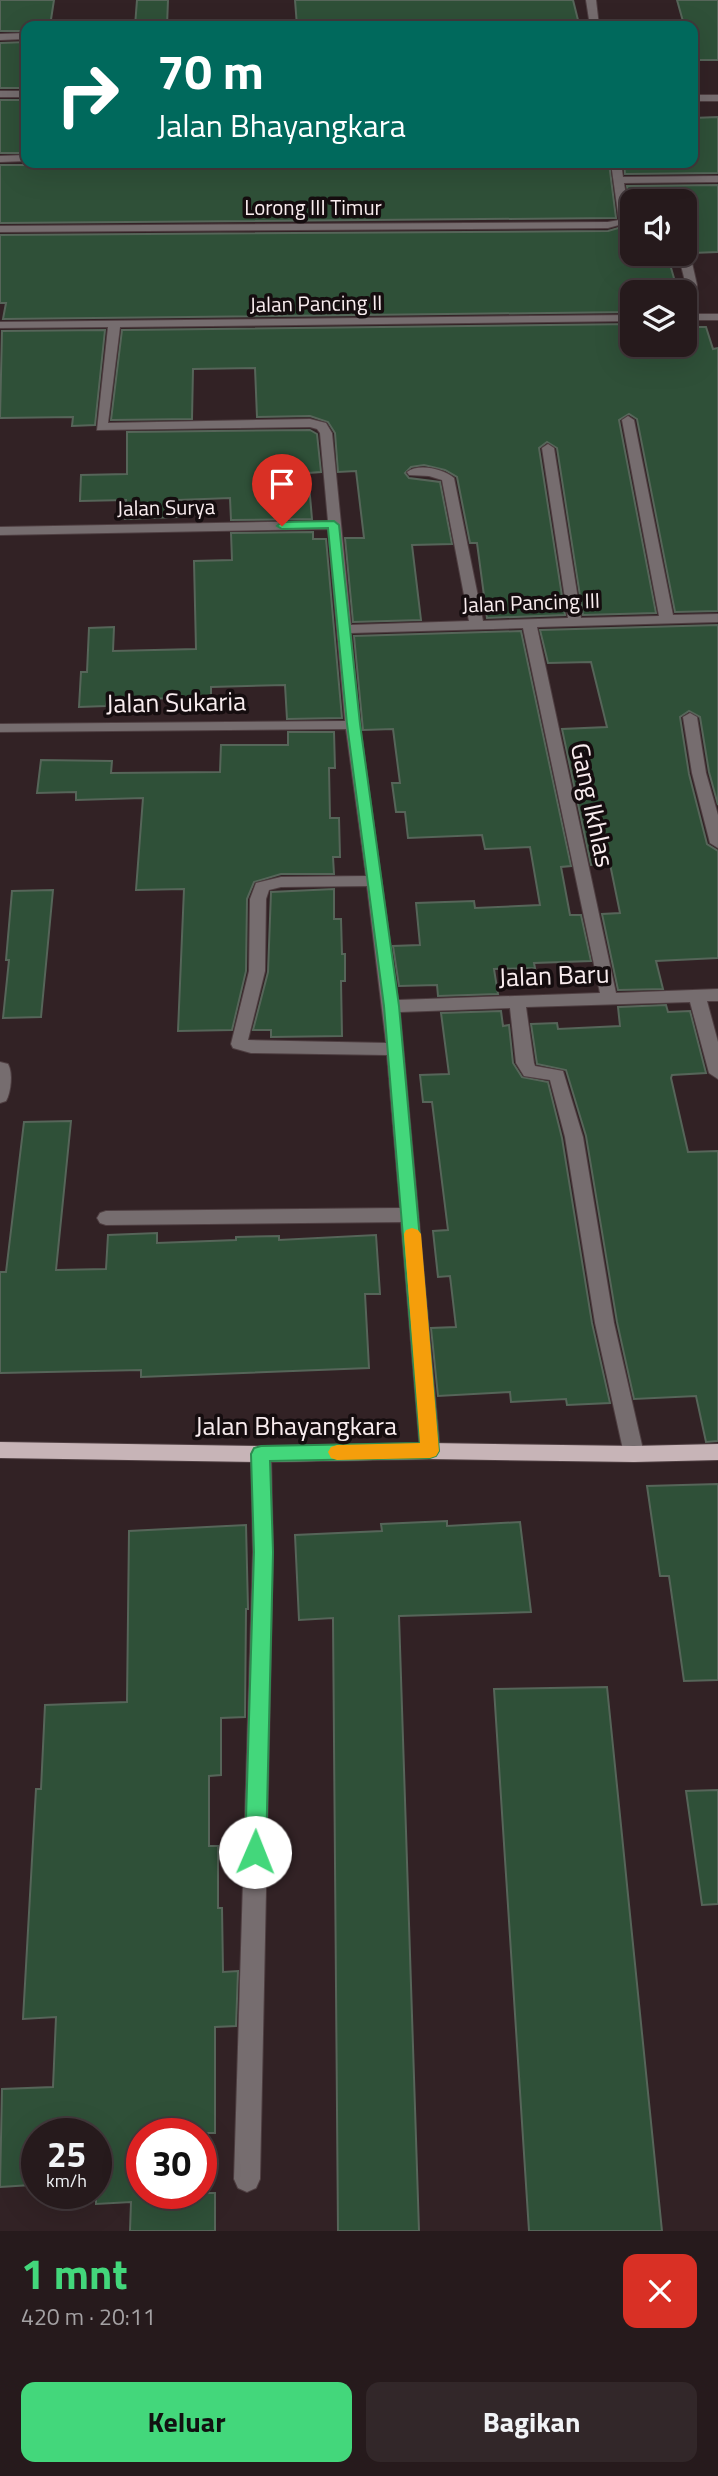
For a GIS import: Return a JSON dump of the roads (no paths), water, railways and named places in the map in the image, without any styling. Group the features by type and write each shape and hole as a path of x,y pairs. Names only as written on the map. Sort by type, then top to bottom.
{"main road":[{"name":"Jalan Bhayangkara","path":"0,1450 261,1454 430,1451 634,1454 718,1451"}],"street":[{"path":"591,0 594,21"},
{"path":"0,37 21,36"},
{"path":"0,94 21,94"},
{"path":"698,98 718,98"},
{"path":"0,159 21,158"},
{"path":"617,168 621,189"},
{"path":"619,180 718,179"},
{"name":"Lorong III Timur","path":"0,229 594,225 620,221"},
{"path":"697,317 718,317"},
{"name":"Jalan Pancing II","path":"0,325 620,318"},
{"path":"114,325 101,427 310,423 322,426 326,433 353,724 391,1006 430,1451"},
{"path":"628,420 667,619"},
{"path":"548,448 575,622"},
{"path":"413,472 430,472 448,478 477,625"},
{"name":"Jalan Surya","path":"0,531 334,525"},
{"name":"Jalan Pancing III","path":"344,629 718,618"},
{"name":"Gang Ikhlas","path":"529,623 609,998"},
{"path":"690,717 699,773 718,843"},
{"name":"Jalan Sukaria","path":"0,729 353,724"},
{"path":"374,881 281,882 262,887 258,899 257,971 239,1044 251,1047 395,1049"},
{"name":"Jalan Baru","path":"391,1006 718,995"},
{"path":"697,996 718,1073"},
{"path":"517,1001 525,1063 530,1072 557,1075 561,1088 579,1160 596,1278 634,1454"},
{"path":"0,1097 2,1068"},
{"path":"106,1218 411,1214"},
{"path":"247,2179 263,1552 261,1454"}]}
